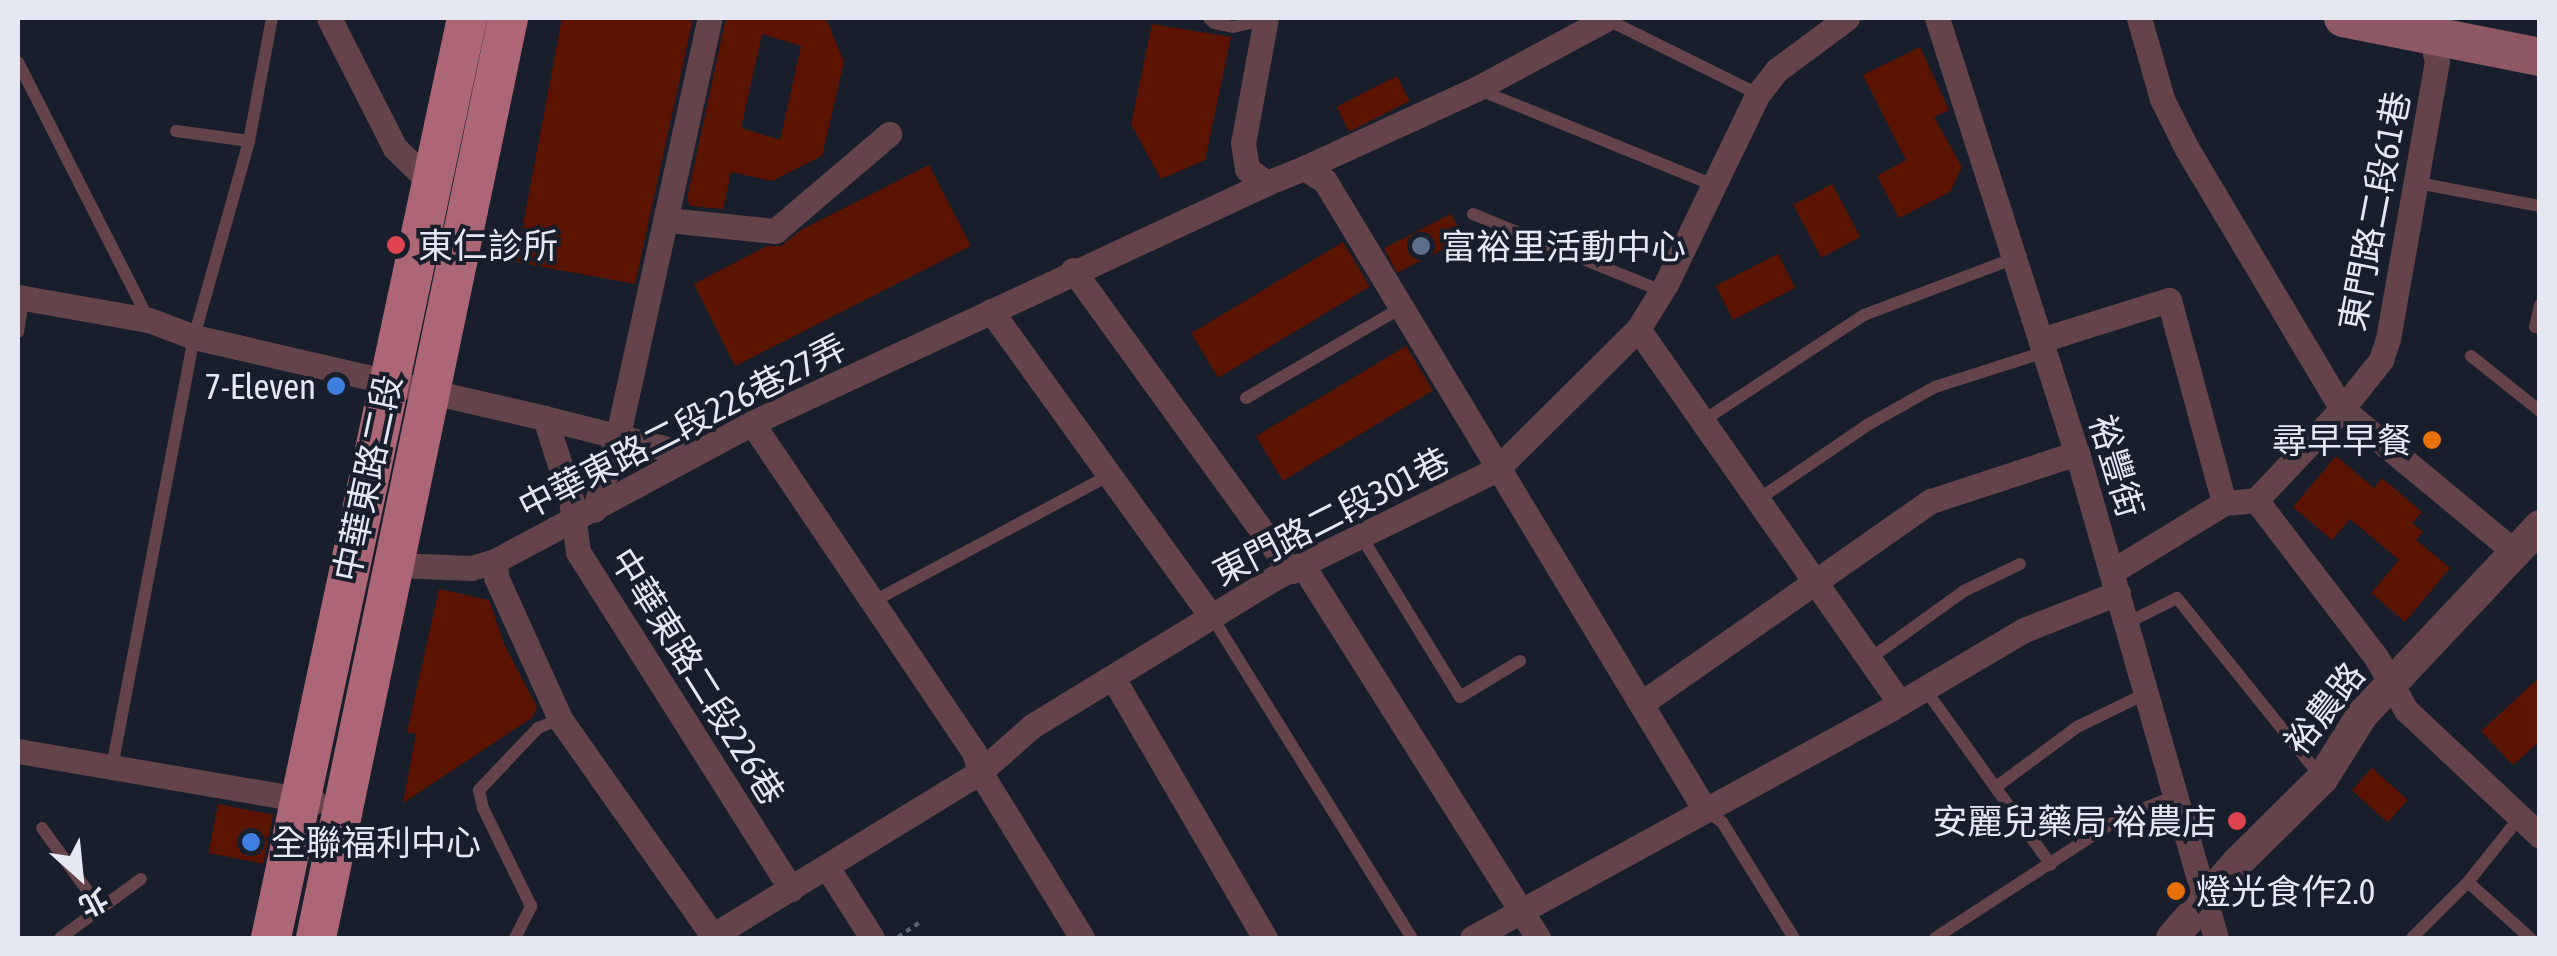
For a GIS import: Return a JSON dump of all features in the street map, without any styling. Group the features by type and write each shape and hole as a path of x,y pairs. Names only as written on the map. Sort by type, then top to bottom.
{"main road":[{"name":"中華東路二段","path":"271,938 467,18"},
{"name":"中華東路二段","path":"316,938 508,18"},
{"path":"2343,18 2430,27 2540,57"}],"street":[{"path":"329,18 396,148 431,188 471,196"},
{"path":"584,516 618,435 710,18"},
{"name":"中華東路二段226巷27弄","path":"396,564 471,568 496,562 752,423 1073,270 1476,89 1606,18"},
{"name":"東門路二段301巷","path":"711,937 980,772 1032,726 1212,616 1360,536 1497,470 1638,330 1716,186 1758,94 1777,70 1847,18"},
{"name":"裕豐街","path":"1937,18 2078,453 2216,938"},
{"path":"2139,18 2162,99 2186,149 2342,409 2516,553"},
{"path":"1255,21 1243,143 1247,169 1266,183"},
{"name":"東門路二段61巷","path":"2256,500 2342,409 2380,360 2388,339 2437,62 2430,27"},
{"path":"668,220 775,230 889,134"},
{"path":"1304,168 1325,181 1706,810"},
{"path":"1073,270 1297,569 1515,896 1538,938"},
{"path":"20,298 149,320 194,338 388,380 691,455"},
{"path":"2043,346 2169,300 2224,503"},
{"path":"991,312 1212,616"},
{"path":"1638,330 1900,703"},
{"name":"中華東路二段226巷","path":"545,418 584,516 578,552 791,889"},
{"path":"752,423 974,752 980,772 1082,938"},
{"path":"1642,703 1931,501 2078,453"},
{"path":"1472,938 1522,914 2114,582 2224,503 2256,500 2392,684 2406,710 2540,836"},
{"name":"裕農路","path":"2172,938 2322,778 2362,715 2540,526"},
{"path":"496,562 496,577 560,719 711,937"},
{"path":"1112,678 1265,938"},
{"path":"18,752 344,808"},
{"path":"828,867 872,938"}],"lane":[{"path":"112,767 194,338 249,141 272,18"},
{"path":"1209,18 1214,24 1234,27 1255,21"},
{"path":"1606,18 1758,94"},
{"path":"18,62 149,320"},
{"path":"1476,89 1716,186"},
{"path":"176,131 249,141"},
{"path":"2418,183 2540,206"},
{"path":"1473,214 1662,290"},
{"path":"1701,422 1864,315 2014,258"},
{"path":"18,332 20,298"},
{"path":"2535,327 2540,305"},
{"path":"1246,398 1400,309"},
{"path":"1756,501 1869,424 1935,387 2043,346"},
{"path":"2470,356 2540,410"},
{"path":"871,603 1108,476"},
{"path":"1360,536 1460,697 1520,661"},
{"path":"1868,660 1964,591 2020,564"},
{"path":"2125,624 2177,598 2322,778"},
{"path":"1212,616 1412,938"},
{"path":"1925,688 2051,865"},
{"path":"1996,787 2077,726 2147,693"},
{"path":"515,938 532,906 482,808 479,790 538,728 560,719"},
{"path":"1935,938 2121,817 2176,796"},
{"path":"1706,810 1722,822 1794,938"},
{"path":"2412,938 2468,882 2519,818"},
{"path":"42,828 100,908"},
{"path":"60,938 141,879"},
{"path":"2468,882 2530,938"}],"path":[{"path":"895,938 918,923"}],"building":[{"path":"562,18 693,18 635,284 516,262"},
{"path":"726,18 826,18 844,62 822,156 772,181 731,172 723,209 690,206 687,199","holes":["762,34 801,46 780,140 741,128"]},
{"path":"1152,24 1231,37 1205,160 1161,179 1131,124"},
{"path":"1920,47 1949,110 1934,117 1962,167 1950,192 1899,218 1877,176 1906,160 1863,75"},
{"path":"1397,76 1410,101 1349,132 1336,107"},
{"path":"929,165 971,246 735,366 694,284 767,246 781,246 801,230"},
{"path":"1832,184 1860,237 1821,258 1793,205"},
{"name":"富裕里活動中心","path":"1451,214 1464,239 1397,273 1384,248"},
{"path":"1343,242 1370,287 1218,378 1191,333"},
{"path":"1778,254 1795,288 1733,320 1716,286"},
{"path":"1406,346 1433,391 1283,481 1256,436"},
{"path":"2336,456 2374,488 2382,478 2422,512 2412,523 2423,532 2416,540 2450,568 2405,622 2371,593 2399,560 2350,519 2332,540 2293,507"},
{"path":"439,589 489,600 504,644 537,707 533,717 403,803 416,734 407,732"},
{"path":"2540,677 2540,741 2513,765 2481,731"},
{"path":"2372,768 2408,800 2388,822 2352,790"},
{"path":"218,804 273,815 263,864 208,853"}],"place":[{"name":"東仁診所","path":"396,245"},
{"name":"富裕里活動中心","path":"1421,246"},
{"name":"7-Eleven","path":"336,386"},
{"name":"尋早早餐","path":"2432,440"},
{"name":"安麗兒藥局 裕農店","path":"2237,821"},
{"name":"全聯福利中心","path":"251,842"},
{"name":"燈光食作2.0","path":"2176,891"}]}
